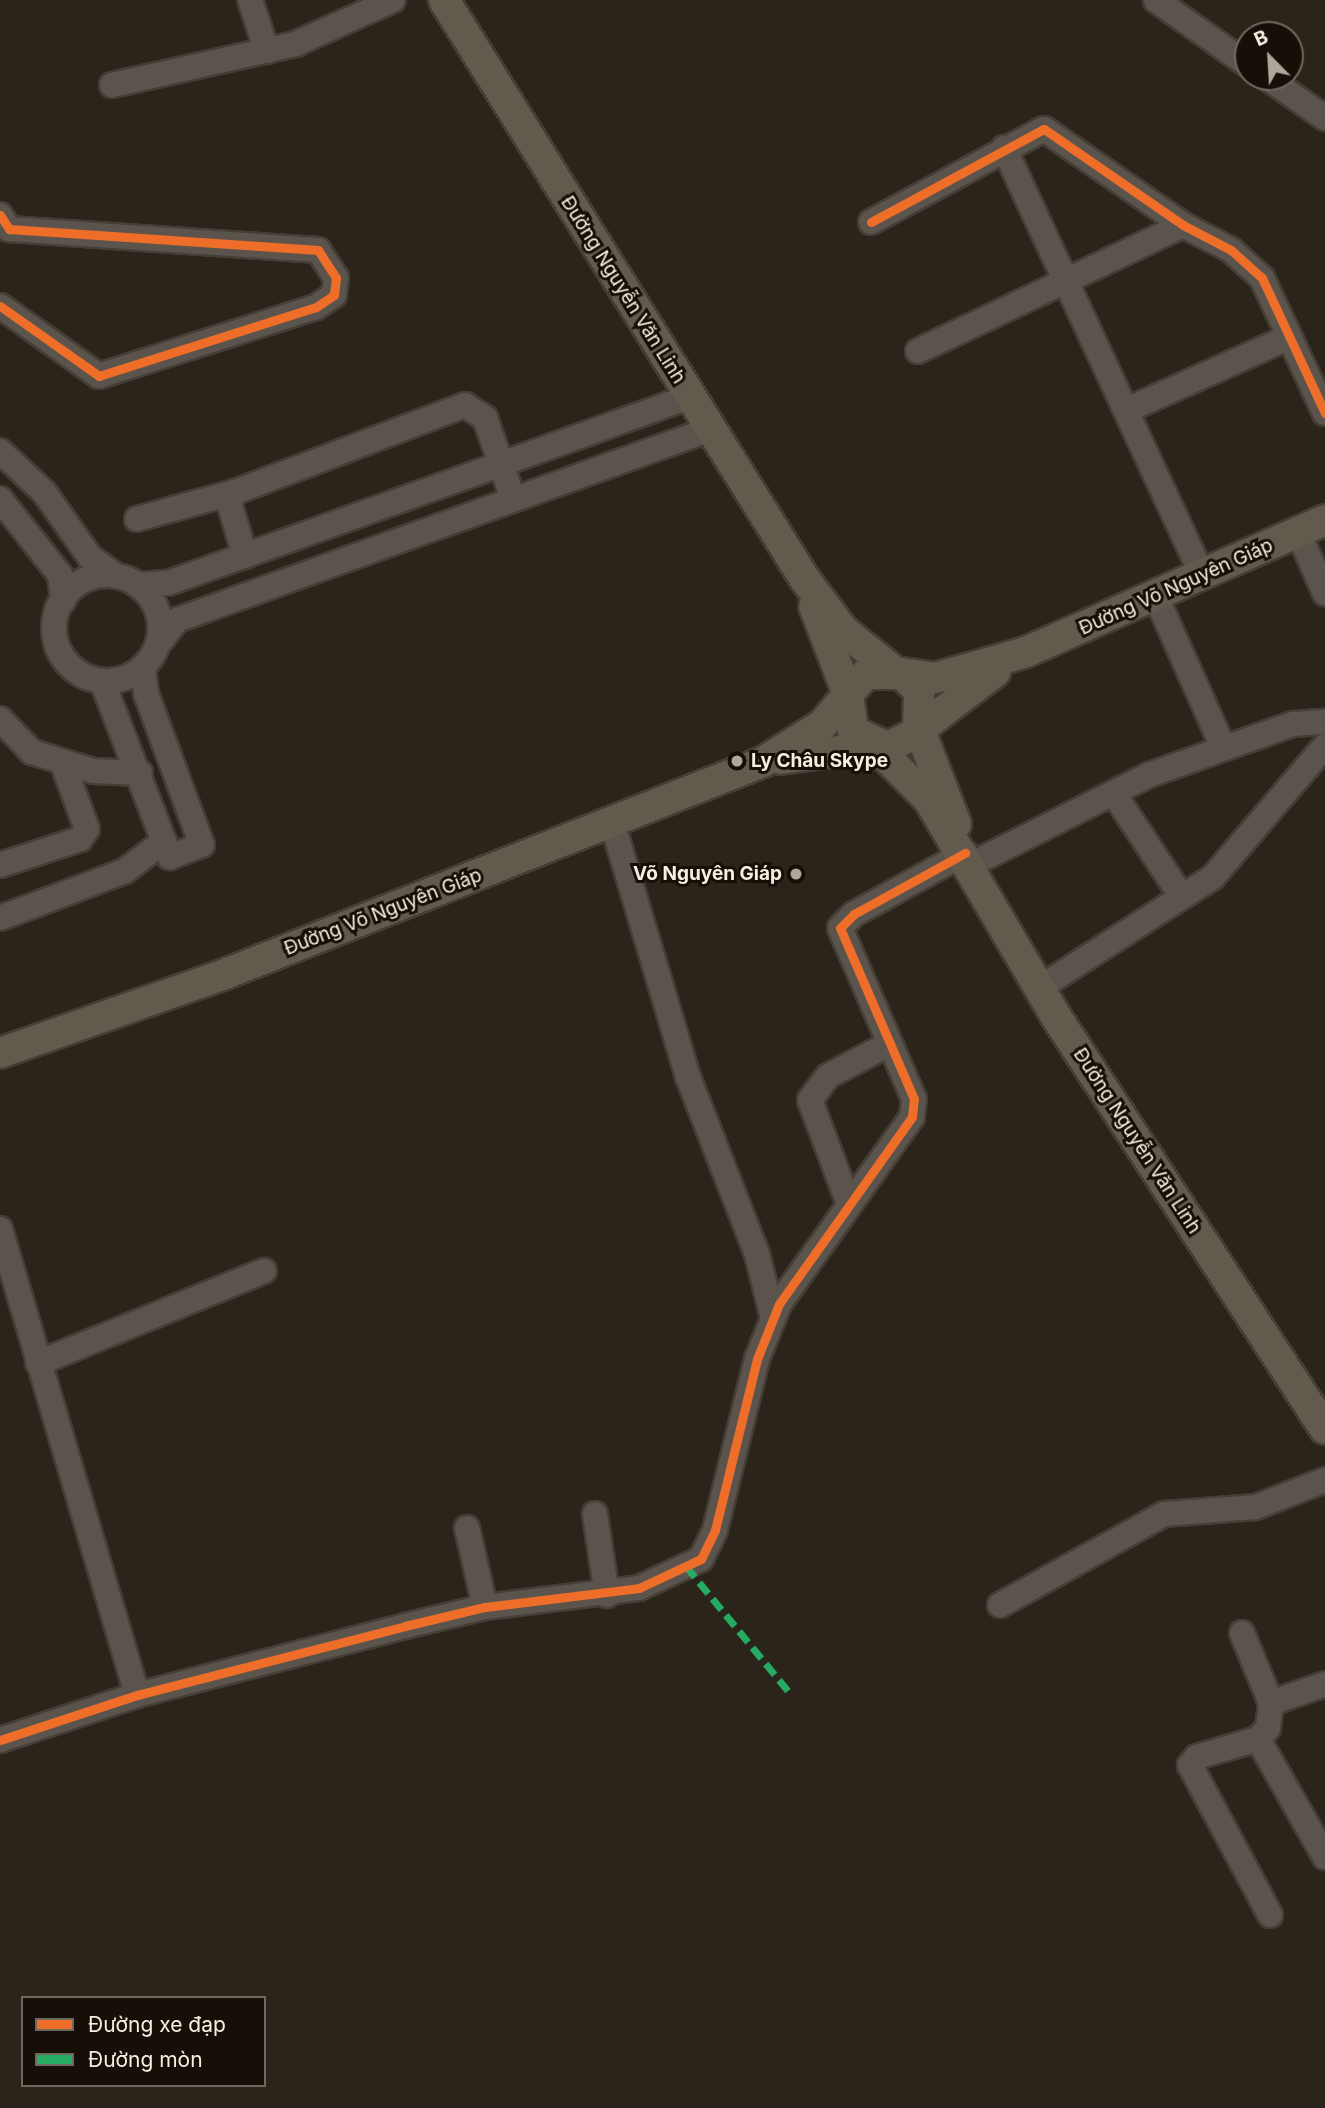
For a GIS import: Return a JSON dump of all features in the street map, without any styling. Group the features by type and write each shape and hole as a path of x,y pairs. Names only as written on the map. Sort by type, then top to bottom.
{"main road":[{"name":"Đường Nguyễn Văn Linh","path":"444,0 708,430 804,578 844,631 895,672"},
{"name":"Đường Võ Nguyên Giáp","path":"895,672 935,678 1026,652 1157,599 1202,574 1312,526"},
{"name":"Đường Nguyễn Văn Linh","path":"804,578 849,694"},
{"name":"Đường Võ Nguyên Giáp","path":"918,726 1026,652"},
{"path":"895,672 919,691 918,726 901,743 875,746 847,720 849,694 866,674 895,672"},
{"name":"Đường Võ Nguyên Giáp","path":"0,1053 225,974 763,762 823,724 849,694"},
{"name":"Đường Nguyễn Văn Linh","path":"918,726 949,796 965,855"},
{"name":"Đường Nguyễn Văn Linh","path":"875,746 929,800 965,855 1055,1015 1325,1429"},
{"name":"Đường Võ Nguyên Giáp","path":"763,762 875,746"}],"street":[{"path":"250,0 267,51"},
{"path":"112,85 267,51 393,0"},
{"path":"1156,0 1234,55"},
{"path":"1286,91 1325,118"},
{"path":"871,222 1044,129 1183,225 1231,250 1262,278 1287,338 1325,413"},
{"path":"1004,149 1071,282 1202,574"},
{"path":"0,215 9,229 318,250 336,278 334,295 316,307 121,374 99,376 0,306"},
{"path":"918,351 1071,282 1183,225"},
{"path":"1127,410 1287,338"},
{"path":"689,397 168,583 82,582 63,601 55,622 61,654 79,672 102,681 143,667 177,620 708,430"},
{"path":"137,519 235,492 465,405 485,418 503,463 513,499"},
{"path":"0,451 44,492 90,557 126,581 157,608 158,645"},
{"path":"235,492 229,502 245,556"},
{"path":"2,504 60,575 63,601"},
{"path":"1312,526 1325,593"},
{"path":"1157,599 1223,747"},
{"path":"102,681 140,773 170,857 202,845 146,694 143,667"},
{"path":"0,719 16,741 63,764 140,773"},
{"path":"0,1740 137,1695 485,1607 607,1595 701,1559 715,1530 757,1359 773,1318 912,1116 914,1099 840,928 854,914 965,855 1223,747 1293,723 1325,722"},
{"path":"1041,987 1180,894 1213,877 1325,746"},
{"path":"0,865 80,839 87,829 63,764"},
{"path":"1114,794 1180,894"},
{"path":"612,822 688,1077 757,1254 773,1318"},
{"path":"0,918 125,871 164,841"},
{"path":"849,1204 810,1100 828,1076 889,1044"},
{"path":"0,1229 137,1695"},
{"path":"38,1363 264,1271"},
{"path":"1000,1605 1154,1517 1186,1508 1256,1507 1325,1480"},
{"path":"595,1514 607,1595"},
{"path":"467,1528 485,1607"},
{"path":"1242,1633 1271,1703 1268,1728 1258,1739 1197,1757 1190,1765 1270,1915"},
{"path":"1271,1703 1325,1684"},
{"path":"1258,1739 1325,1857"}],"marked path":[{"path":"686,1566 789,1692"}],"cycle path":[{"path":"871,222 1044,129 1183,225 1231,250 1262,278 1325,413"},
{"path":"0,215 9,229 318,250 336,278 334,295 316,307 99,376 0,306"},
{"path":"0,1740 137,1695 405,1626 485,1607 639,1588 701,1559 715,1530 757,1359 779,1304 912,1117 914,1099 840,928 854,914 965,853"}],"place":[{"name":"Ly Châu Skype","path":"737,761"},
{"name":"Võ Nguyên Giáp","path":"796,874"}]}
